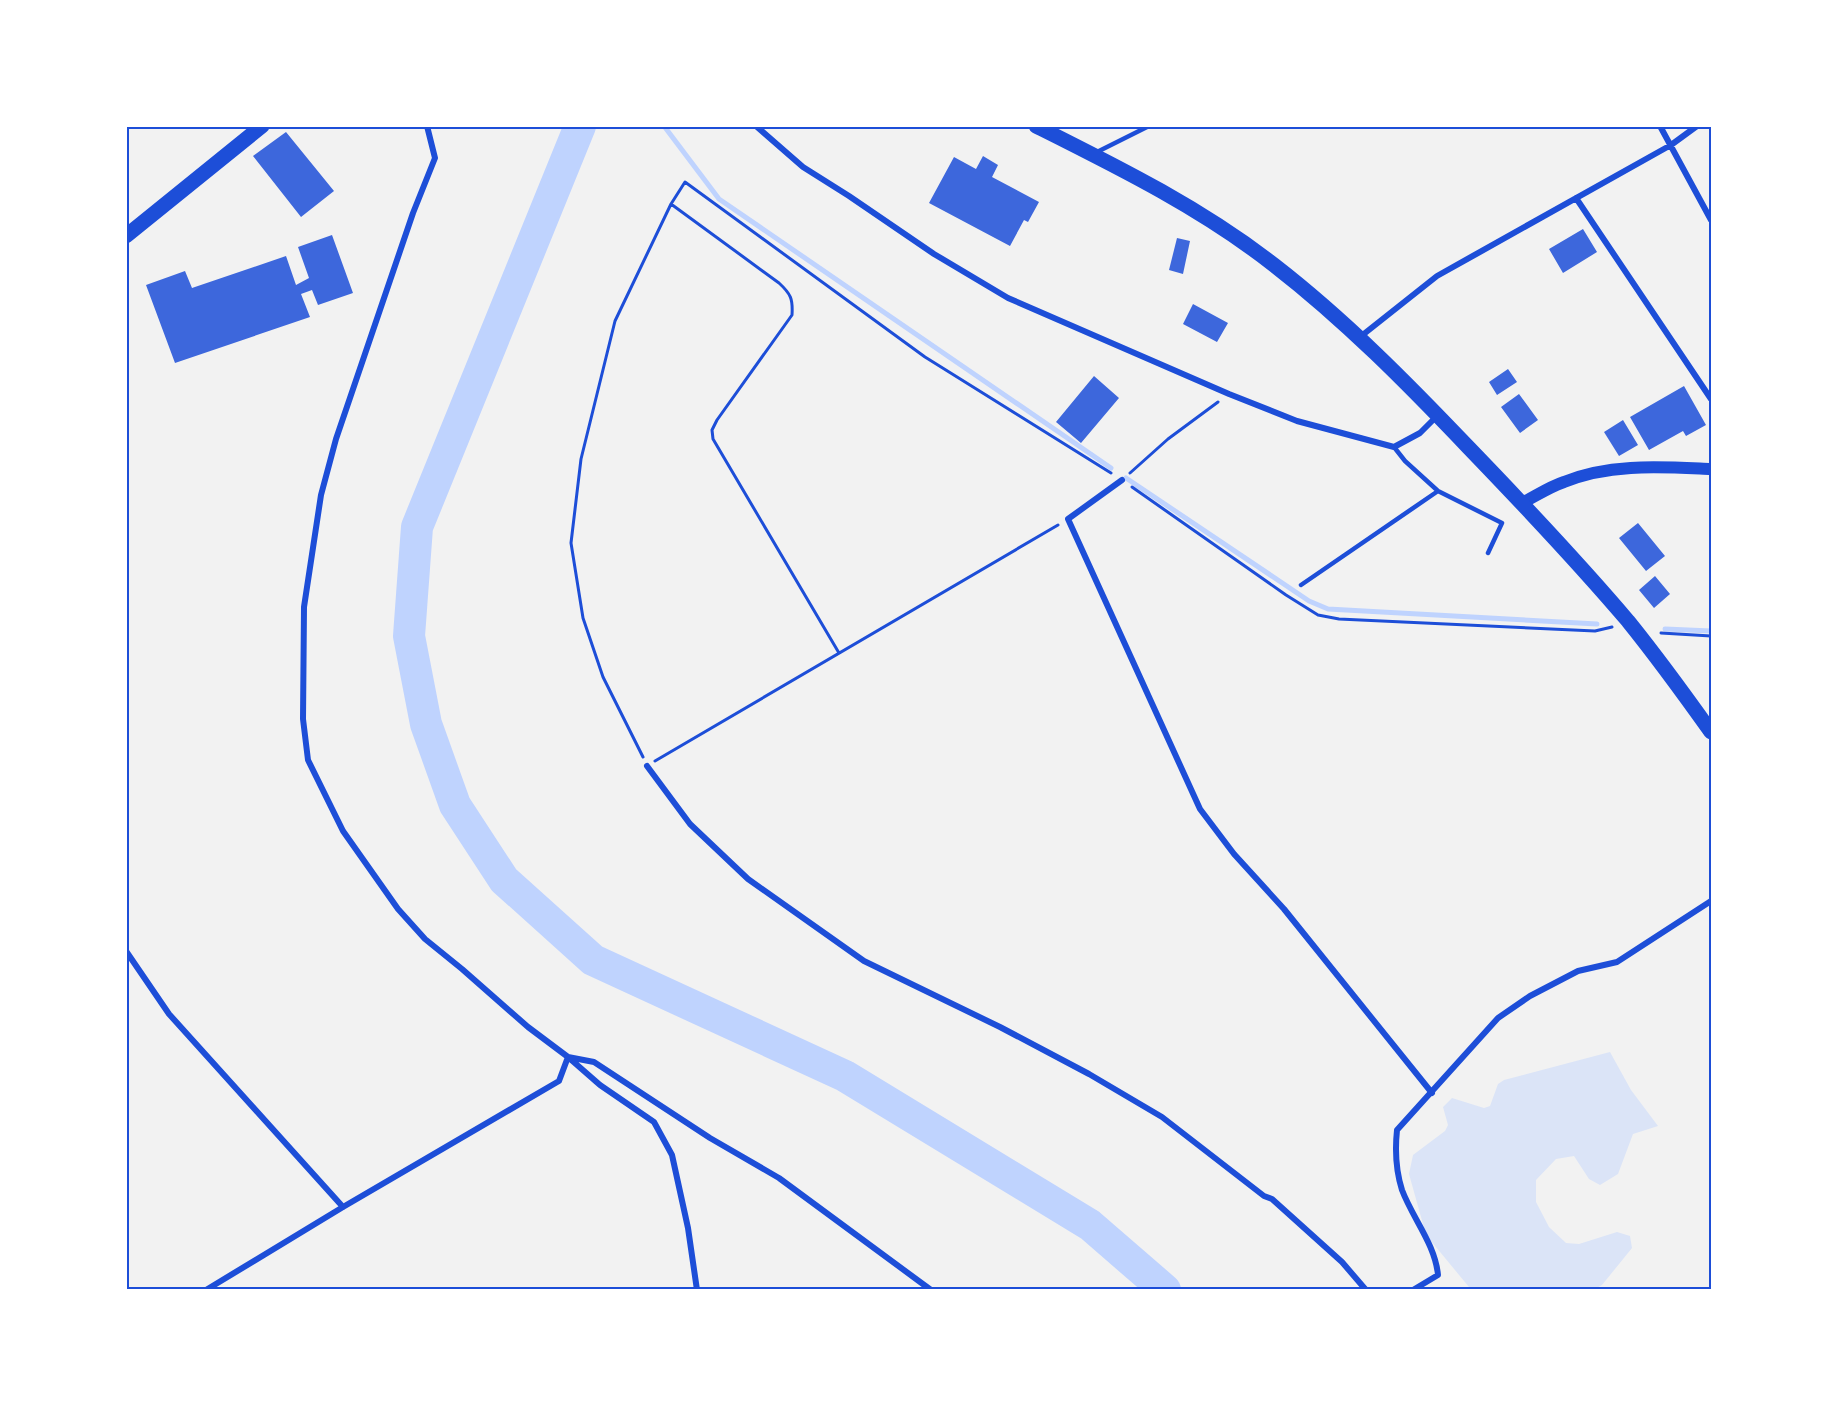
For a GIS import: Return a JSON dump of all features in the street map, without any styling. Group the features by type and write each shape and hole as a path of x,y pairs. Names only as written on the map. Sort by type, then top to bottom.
{"main road":[{"path":"126,236 262,126"},
{"path":"1036,126 1134,174 1211,221 1273,264 1329,310 1438,415 1553,535 1628,622 1711,732"},
{"path":"1522,503 1564,482 1616,469 1675,467 1711,469"}],"street":[{"path":"427,126 435,158 336,439 321,495 304,607 303,719 308,760 343,831 398,909 425,939 528,1027 600,1084 654,1122 672,1155 688,1228 697,1290"},
{"path":"756,126 803,167 934,254 1008,298 1229,394 1297,421 1394,447 1420,433 1438,415"},
{"path":"1660,126 1711,220"},
{"path":"1359,338 1437,276 1671,145 1697,126"},
{"path":"1576,198 1711,399"},
{"path":"1122,480 1068,519 1200,809 1234,854 1284,909 1432,1093"},
{"path":"648,766 690,824 748,879 864,961 1079,1069 1162,1118 1264,1196 1272,1199 1342,1262 1366,1290"},
{"path":"1413,1290 1438,1275 1436,1260 1402,1189 1395,1150 1397,1130 1498,1018 1578,970 1617,962 1711,901"},
{"path":"126,951 169,1014 343,1207"},
{"path":"206,1290 558,1082 568,1057"},
{"path":"568,1057 594,1062 710,1138 779,1178 931,1290"}],"lane":[{"path":"1093,154 1149,126"},
{"path":"1394,447 1438,491 1502,523 1488,553"},
{"path":"1301,585 1438,491"}],"path":[{"path":"1068,519 648,766 603,677 583,618 571,543 580,459 615,321 671,204 685,182 925,357 1122,480 1318,615 1339,619 1595,631 1628,622"},
{"path":"671,204 790,293 792,315 717,420 712,430 713,439 839,653"},
{"path":"1122,480 1168,439 1229,394"},
{"path":"1662,633 1711,636"}],"shaded area":[{"path":"1610,1052 1631,1090 1658,1126 1633,1134 1618,1174 1600,1185 1589,1179 1574,1156 1556,1159 1536,1180 1536,1202 1549,1227 1566,1243 1579,1244 1617,1232 1630,1236 1632,1248 1602,1285 1593,1290 1481,1290 1469,1287 1426,1235 1409,1174 1413,1155 1445,1131 1448,1125 1443,1107 1452,1098 1484,1108 1490,1106 1498,1084 1504,1080"}],"building":[{"path":"286,132 334,191 301,217 253,156"},
{"path":"983,156 998,165 992,177 1039,202 1028,222 1024,220 1010,246 929,203 954,157 976,169"},
{"path":"1583,229 1597,252 1563,273 1549,249"},
{"path":"332,235 353,293 318,305 312,290 301,294 310,317 175,363 146,285 185,271 192,288 286,256 296,285 309,278 298,247"},
{"path":"1177,238 1190,241 1183,274 1169,270"},
{"path":"1193,304 1228,323 1217,342 1183,324"},
{"path":"1508,369 1517,382 1497,395 1489,382"},
{"path":"1094,376 1119,398 1081,443 1056,422"},
{"path":"1684,386 1706,425 1686,436 1683,431 1649,450 1630,417"},
{"path":"1519,394 1538,420 1520,433 1501,407"},
{"path":"1623,420 1638,445 1619,456 1604,432"},
{"path":"1638,523 1665,556 1646,571 1619,538"},
{"path":"1655,576 1670,594 1654,608 1639,590"}],"waterway":[{"path":"580,126 417,527 409,636 426,724 455,805 504,880 593,960 845,1076 1090,1225 1165,1290"},
{"path":"664,126 719,199 1111,468"},
{"path":"1126,478 1309,601 1328,609 1597,624"},
{"path":"1665,629 1711,631"}]}
